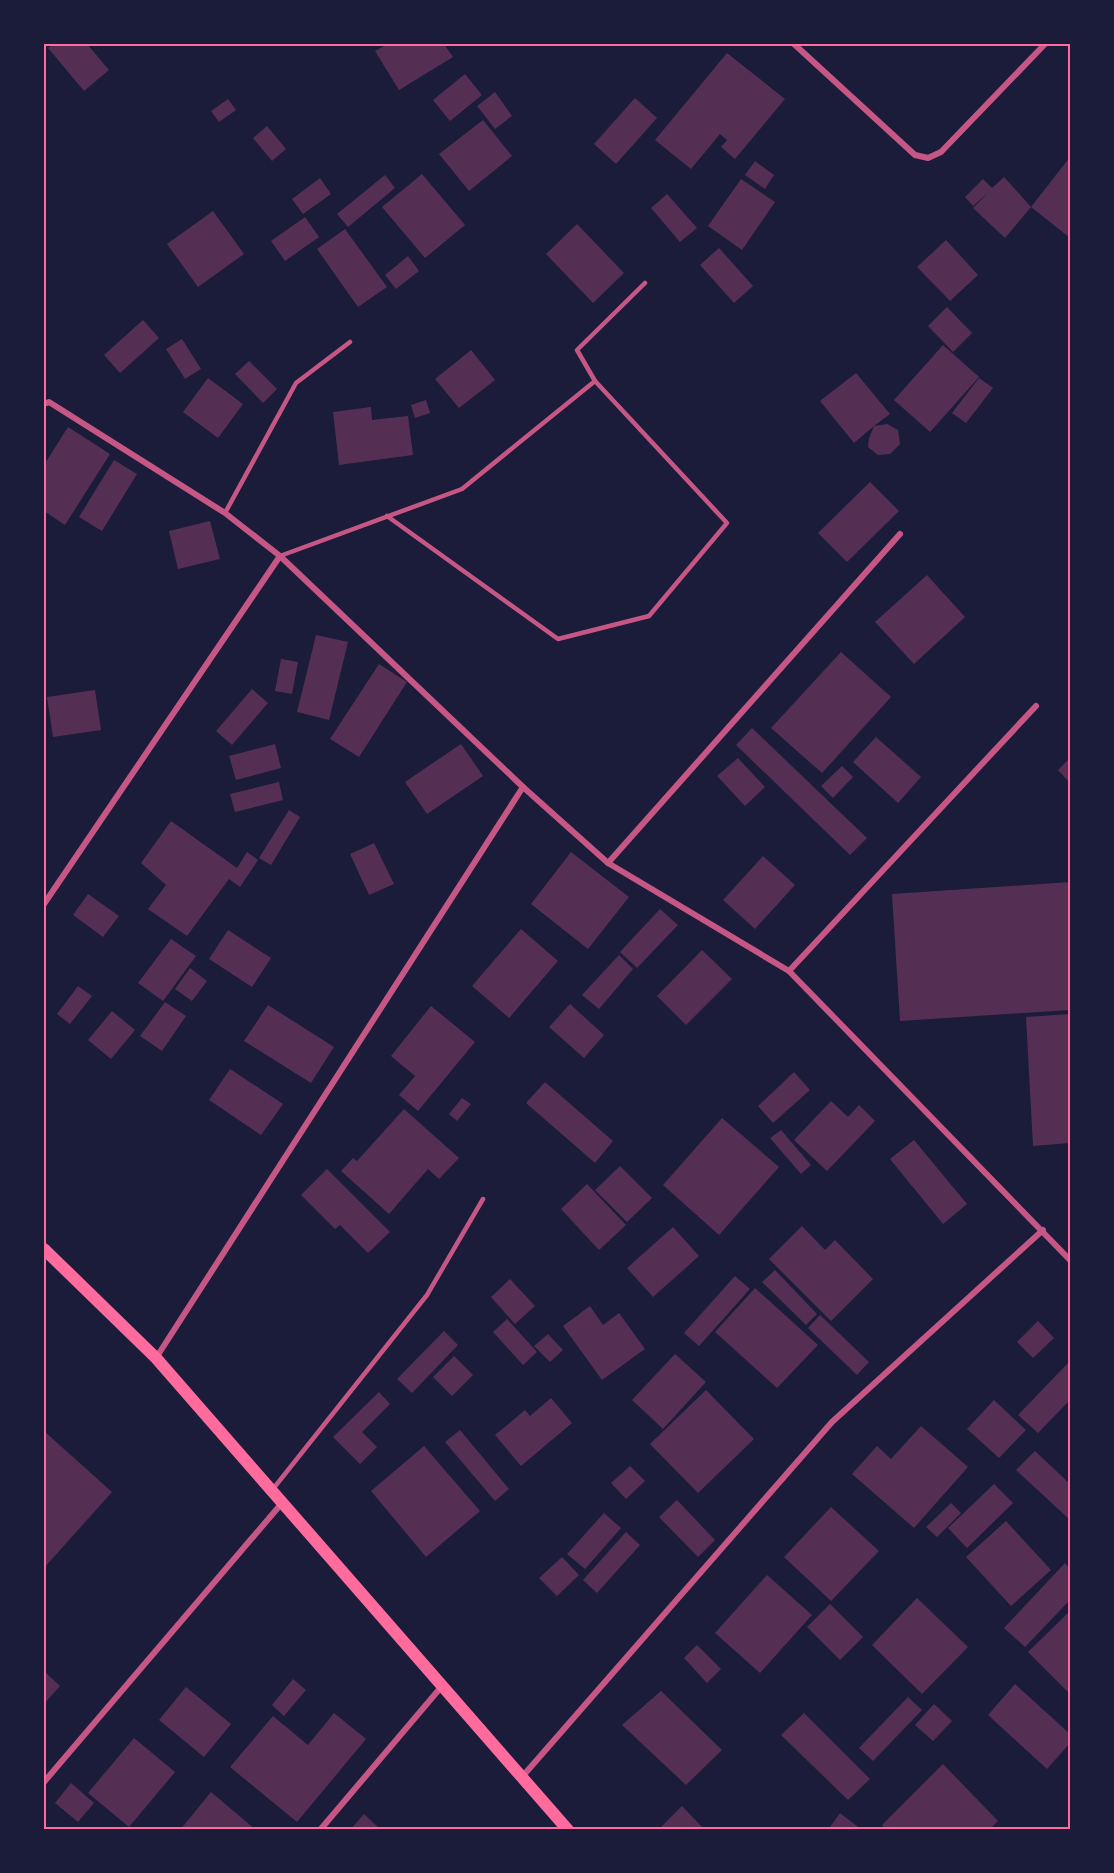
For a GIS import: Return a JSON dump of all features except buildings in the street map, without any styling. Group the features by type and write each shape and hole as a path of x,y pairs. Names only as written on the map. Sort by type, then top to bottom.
{"main road":[{"path":"44,1250 156,1358 568,1830"}],"street":[{"path":"794,44 915,155 928,158 941,152 1045,44"},
{"path":"44,404 49,402 225,513 280,556 523,787 608,863 789,971 1071,1260"},
{"path":"608,863 900,534"},
{"path":"44,904 280,556"},
{"path":"789,971 1036,706"},
{"path":"156,1358 523,787"},
{"path":"522,1777 832,1422 1043,1230"},
{"path":"44,1782 282,1503"},
{"path":"320,1830 442,1686"}],"lane":[{"path":"387,516 558,639 648,616 727,523 595,381 578,350 645,283"},
{"path":"225,513 296,383 350,342"},
{"path":"280,556 462,489 595,381"},
{"path":"272,1491 426,1295 483,1199"}]}
